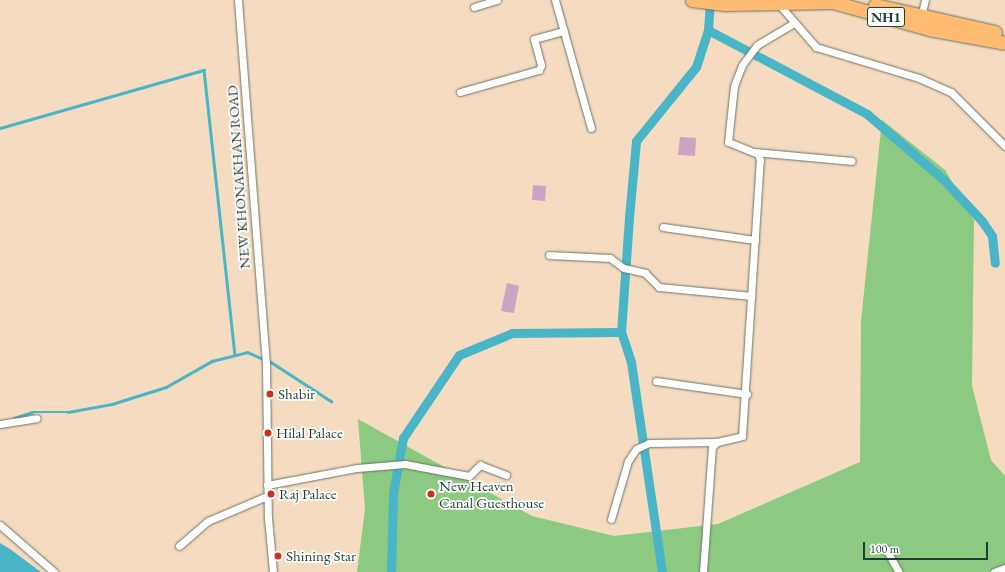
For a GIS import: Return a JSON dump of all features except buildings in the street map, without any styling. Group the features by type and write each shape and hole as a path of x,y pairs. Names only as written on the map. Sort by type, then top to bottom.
{"highway":[{"name":"NH1","path":"692,0 773,3 833,2 929,29 1005,43"},
{"name":"NH1","path":"858,0 920,18 1005,34"}],"street":[{"name":"NEW KHONAKHAN ROAD","path":"238,0 266,364 267,496 272,571"},
{"path":"474,7 497,0"},
{"path":"555,0 591,128"},
{"path":"920,18 924,0"},
{"path":"773,3 816,47 830,53 919,78 951,92 1005,146"},
{"path":"794,23 757,45 748,56 734,86 728,142 754,152 852,161"},
{"path":"460,92 538,70 541,64 534,39 564,31"},
{"path":"611,519 628,461 636,449 645,444 717,442 742,436 747,394 760,160 754,152"},
{"path":"663,227 755,240"},
{"path":"549,254 605,257 633,271 645,273 659,287 752,296"},
{"path":"656,381 747,394"},
{"path":"0,424 37,418"},
{"path":"703,572 712,448 717,442"},
{"path":"267,485 357,468 405,464 469,476 480,465 506,475"},
{"path":"179,546 208,521 267,496"},
{"path":"0,525 54,572"},
{"path":"886,549 899,572"},
{"path":"994,572 1005,568"}],"green space":[{"path":"882,120 945,170 974,220 972,386 991,460 1005,476 1005,572 357,572 365,509 358,419 532,516 614,536 718,524 860,462 861,321"}],"water":[{"path":"0,543 10,549 41,572 0,572"}],"waterway":[{"path":"662,572 631,362 621,332 629,217 636,141 696,67 708,30 710,0"},
{"path":"708,30 867,114 944,180 982,221 992,236 995,263"},
{"path":"0,128 204,70 235,354"},
{"path":"391,572 393,493 403,438 459,355 512,333 621,332"},
{"path":"14,418 32,412 68,412 112,404 166,387 212,361 247,352 271,362 331,401"}],"place":[{"name":"Shabir","path":"270,394"},
{"name":"Hilal Palace","path":"268,433"},
{"name":"Raj Palace","path":"271,494"},
{"name":"New Heaven Canal Guesthouse","path":"431,494"},
{"name":"Shining Star","path":"278,556"}]}
